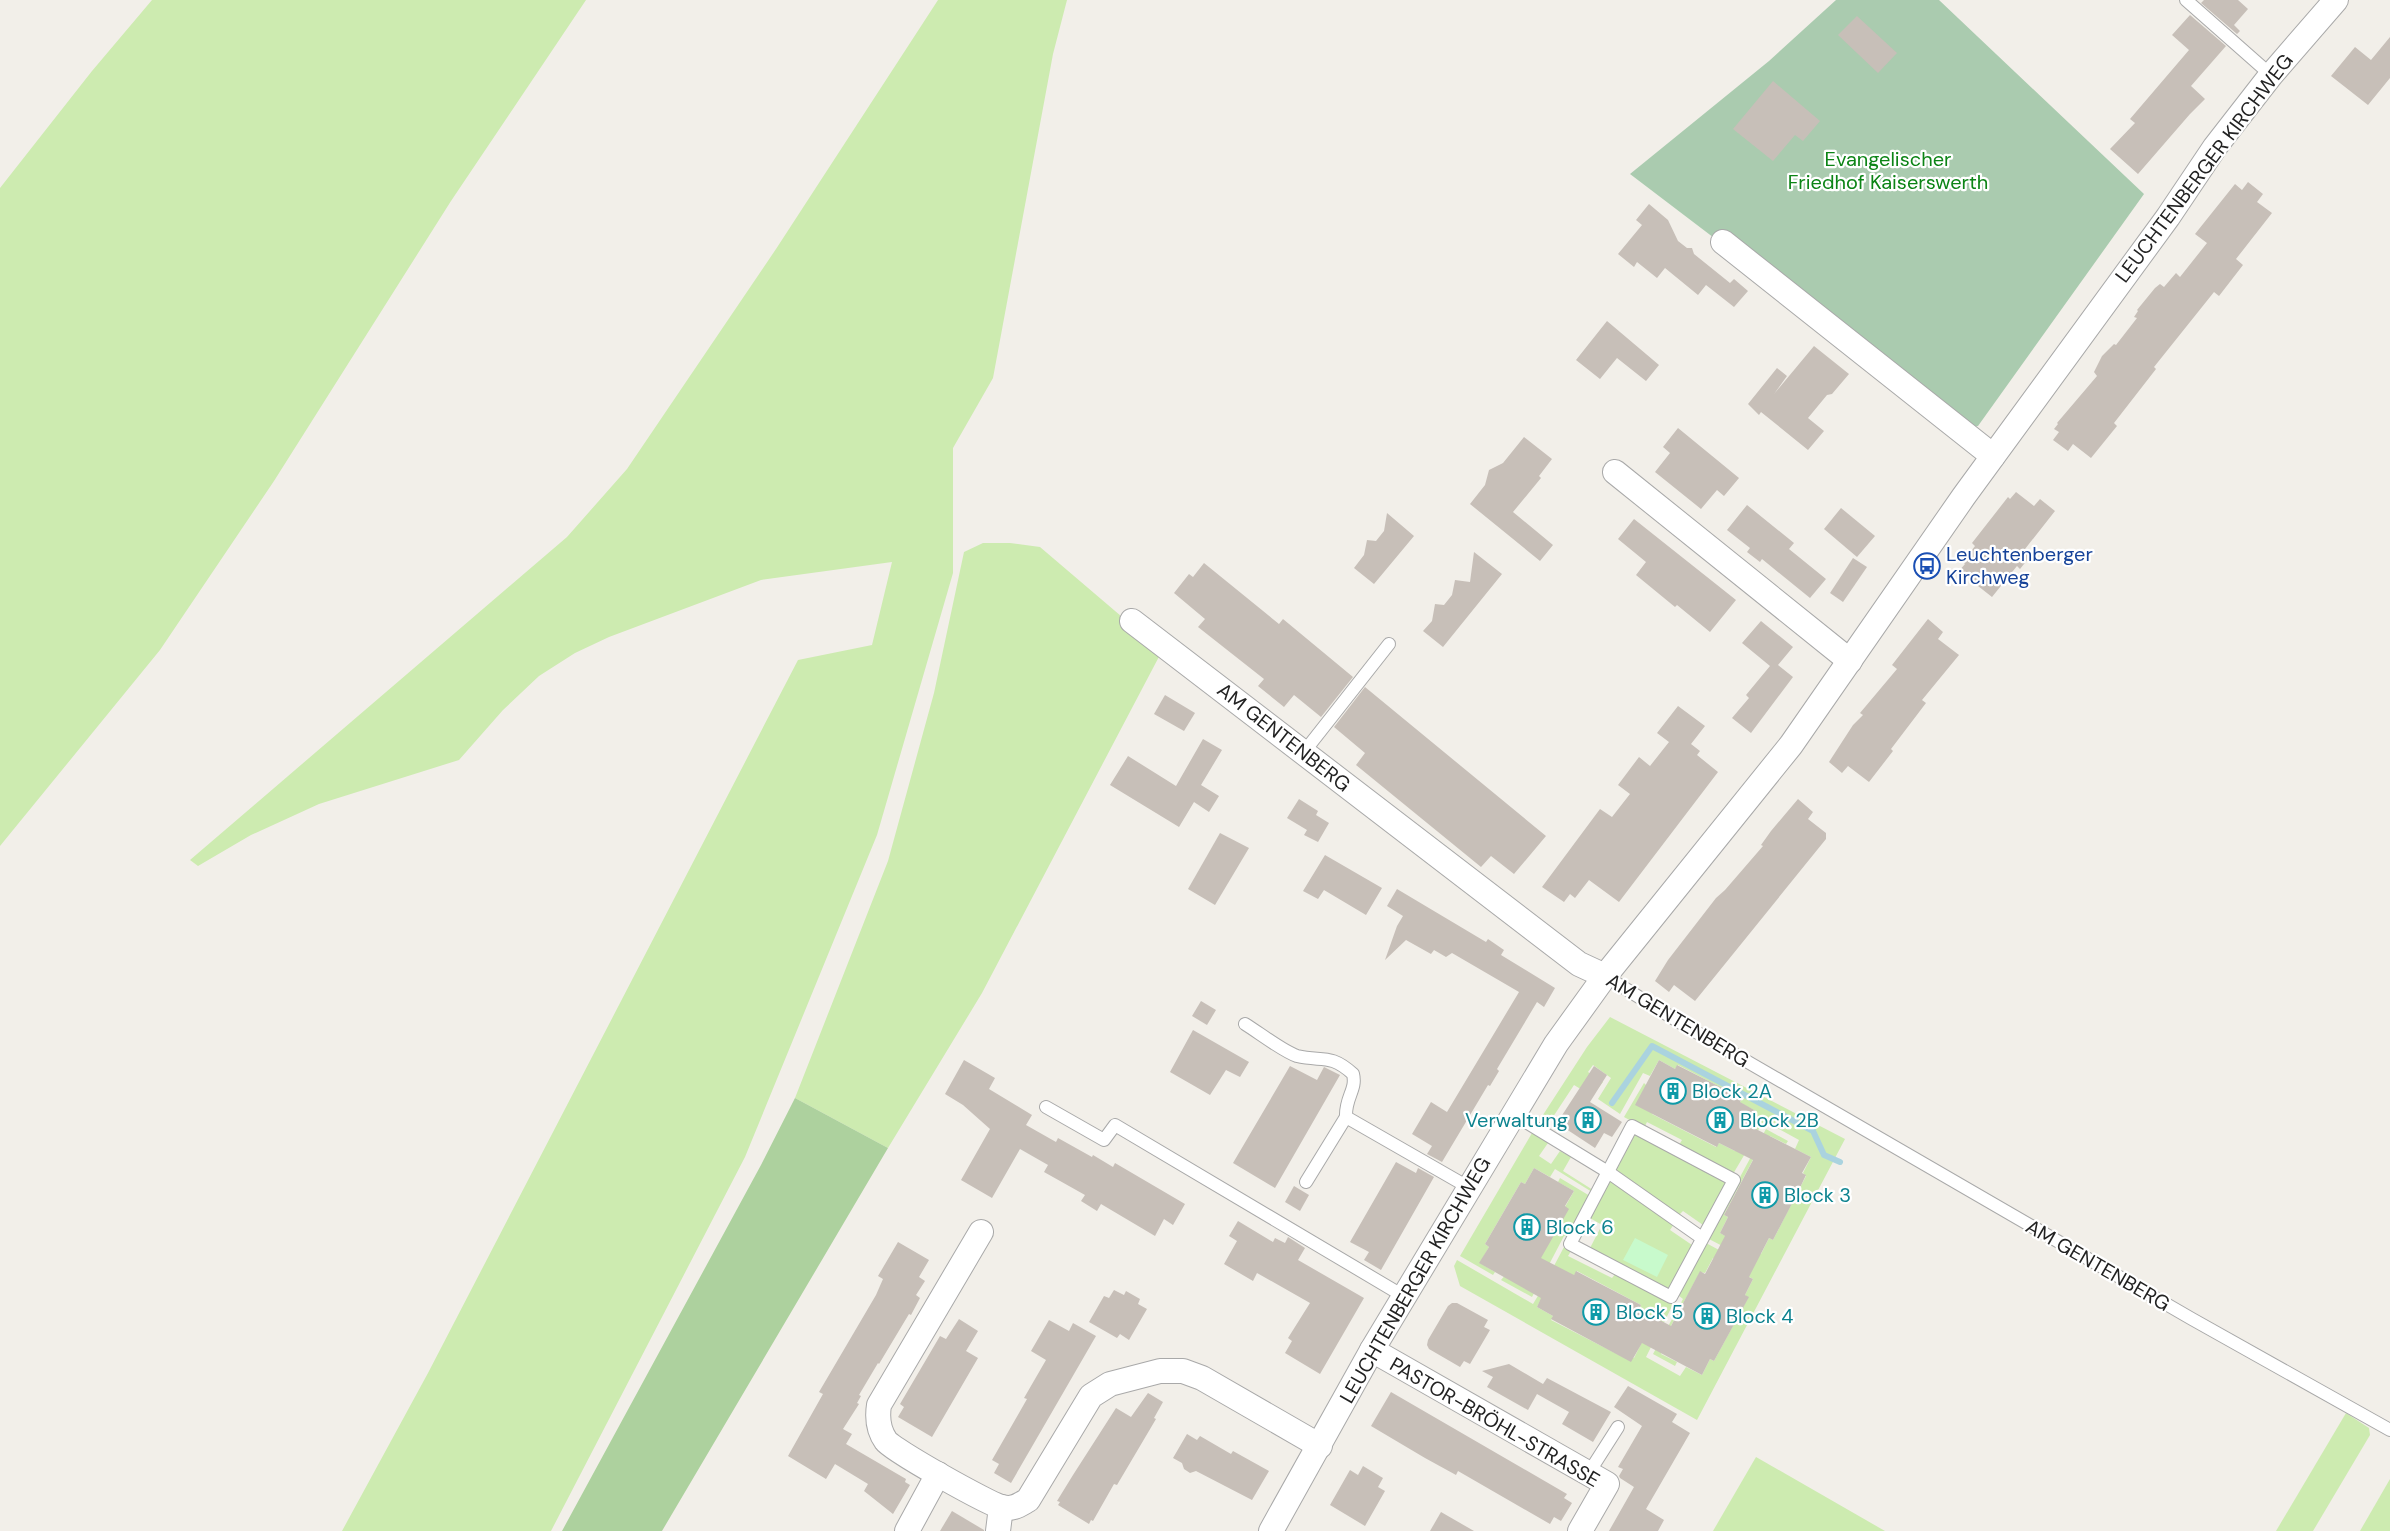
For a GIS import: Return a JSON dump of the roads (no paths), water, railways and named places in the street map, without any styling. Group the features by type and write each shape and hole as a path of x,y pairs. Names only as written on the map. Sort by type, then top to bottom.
{"street":[{"name":"LEUCHTENBERGER KIRCHWEG","path":"1271,1531 1372,1350 1556,1044 1605,976 1791,745 1993,456 2168,217 2215,147 2271,75 2336,0"},
{"path":"1723,242 1993,456"},
{"path":"1615,472 1850,661"},
{"name":"AM GENTENBERG","path":"1132,621 1579,964 1605,976"},
{"path":"981,1232 879,1405 877,1419 887,1443 1001,1507 1014,1508 1028,1500 1091,1396 1110,1384 1160,1371 1183,1371 1202,1378 1320,1446"},
{"name":"PASTOR-BRÖHL-STRASSE","path":"1372,1350 1607,1484 1580,1531"},
{"path":"907,1531 938,1473"},
{"path":"998,1531 1001,1507"}],"lane":[{"path":"2186,0 2271,75"},
{"path":"1304,752 1389,644"},
{"name":"AM GENTENBERG","path":"1605,976 1684,1025 2172,1308 2390,1430"},
{"path":"1245,1024 1296,1056 1326,1058 1345,1066 1353,1074 1354,1088 1346,1101 1346,1117 1306,1182"},
{"path":"1046,1107 1104,1140 1115,1125 1405,1297"},
{"path":"1513,1114 1608,1172 1702,1238"},
{"path":"1346,1117 1468,1187"},
{"path":"1632,1126 1734,1180 1671,1297 1570,1244 1608,1172 1632,1126"},
{"path":"1588,1473 1618,1427"}],"waterway":[{"path":"1612,1103 1652,1046 1813,1131 1824,1155 1840,1162"}],"place":[{"name":"Leuchtenberger Kirchweg","path":"1927,566"},
{"name":"Block 2A","path":"1673,1091"},
{"name":"Verwaltung","path":"1588,1120"},
{"name":"Block 2B","path":"1720,1120"},
{"name":"Block 3","path":"1765,1195"},
{"name":"Block 6","path":"1527,1227"},
{"name":"Block 5","path":"1596,1312"},
{"name":"Block 4","path":"1707,1316"}],"park label":[{"name":"Evangelischer Friedhof Kaiserswerth","path":"1888,170"}]}
